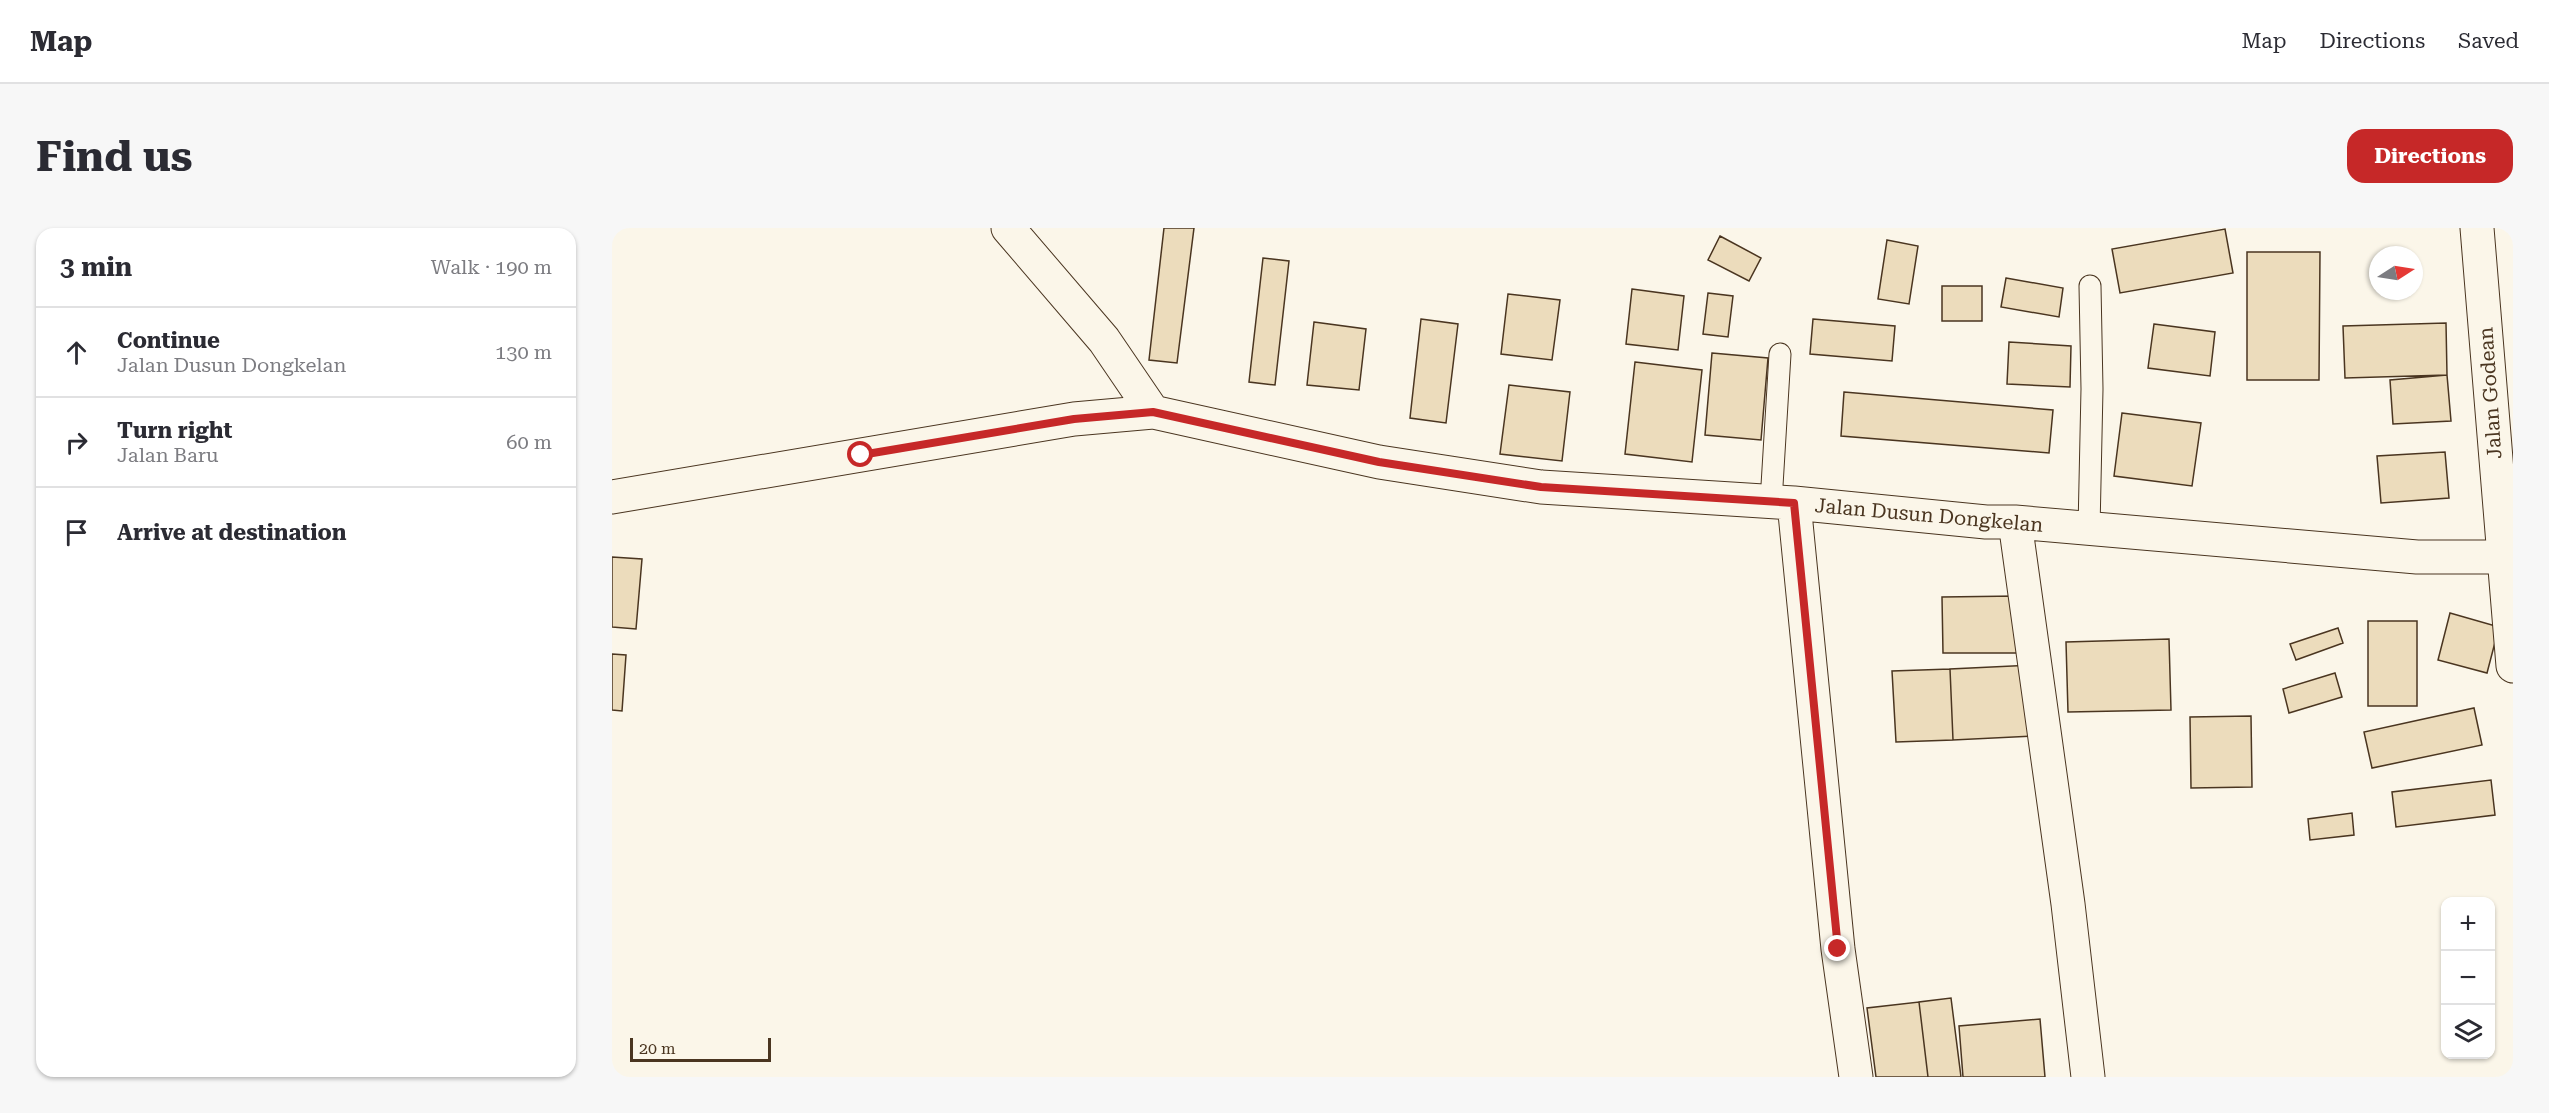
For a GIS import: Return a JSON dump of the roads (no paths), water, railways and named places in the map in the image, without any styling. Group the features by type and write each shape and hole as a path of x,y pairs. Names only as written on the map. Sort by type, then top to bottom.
{"street":[{"path":"1008,228 1104,340 1153,412"},
{"name":"Jalan Godean","path":"2477,228 2513,666"},
{"name":"Jalan Dusun Dongkelan","path":"612,497 1074,419 1153,412 1379,462 1541,487 1783,503 2417,557 2503,557"},
{"path":"1783,503 1856,1077"},
{"path":"2015,522 2068,904 2088,1077"}],"lane":[{"path":"2089,529 2092,389 2090,286"},
{"path":"1780,354 1783,503"}]}
